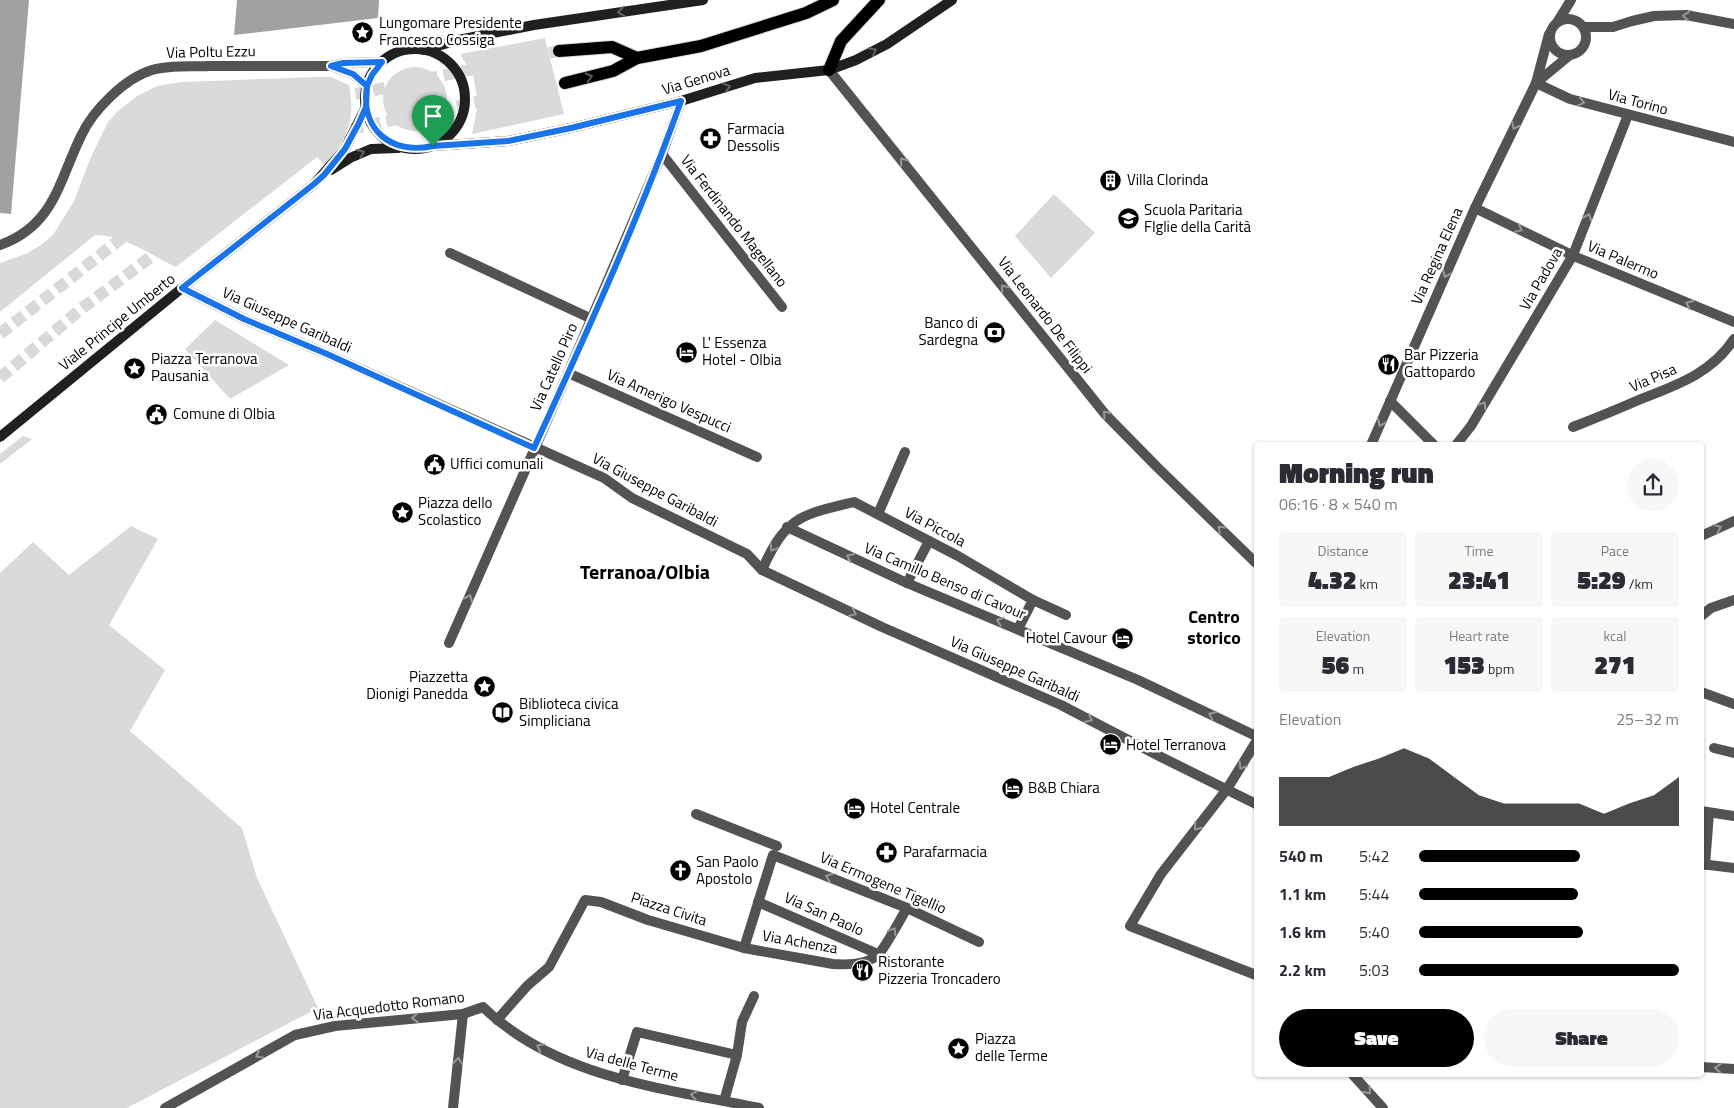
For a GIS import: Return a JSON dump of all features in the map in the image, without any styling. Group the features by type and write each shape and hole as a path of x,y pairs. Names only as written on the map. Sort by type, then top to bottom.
{"main road":[{"path":"565,83 613,71 637,58 701,46 806,13 833,0"},
{"path":"829,70 841,41 879,0"},
{"path":"559,50 612,47 637,58"}],"street":[{"path":"424,50 458,40 534,25 704,0"},
{"name":"Via Genova","path":"433,146 508,141 571,128 681,101 755,78 829,70 856,60 887,44 952,0"},
{"path":"1572,0 1574,12 1586,32 1585,44 1576,54 1561,54 1555,50 1550,41 1550,34 1552,27 1572,0"},
{"path":"1558,21 1572,19 1581,24 1613,27 1654,16 1686,15 1734,24"},
{"name":"Via Regina Elena","path":"1372,442 1475,208 1536,83 1550,34"},
{"path":"416,49 424,50 439,55 451,64 461,78 465,95 464,112 457,128 448,137 433,146 420,149 403,148 391,143 377,131 366,107 367,86 372,75 382,62 400,52 416,49"},
{"name":"Via Regina Elena","path":"1536,83 1570,55"},
{"name":"Via Poltu Ezzu","path":"0,244 30,229 39,220 61,185 82,133 115,92 131,80 163,67 331,66 343,63 382,62"},
{"name":"Via Poltu Ezzu","path":"331,66 353,74 367,86"},
{"name":"Via Leonardo De Filippi","path":"829,70 1105,414 1254,561"},
{"name":"Via Torino","path":"1536,83 1570,99 1734,142"},
{"name":"Via Catello Piro","path":"450,643 592,319 662,154 681,101"},
{"name":"Viale Principe Umberto","path":"324,175 345,149 366,107"},
{"name":"Via Padova","path":"1458,442 1471,426 1573,255 1628,115"},
{"name":"Viale Principe Umberto","path":"0,438 182,288 324,175 350,158 371,149 403,148"},
{"name":"Via Ferdinando Magellano","path":"662,154 782,307"},
{"name":"Via Palermo","path":"1475,208 1573,255 1734,322"},
{"path":"450,253 592,319"},
{"name":"Via Giuseppe Garibaldi","path":"182,288 244,319 327,354 604,478 632,498 747,554 762,570 882,627 1061,704 1161,758 1254,803"},
{"name":"Via Pisa","path":"1573,427 1699,374 1724,354 1734,340"},
{"name":"Via Amerigo Vespucci","path":"568,373 757,457"},
{"path":"1390,401 1431,442"},
{"path":"878,514 905,452"},
{"name":"Via Piccola","path":"787,527 811,513 854,502 958,556 1034,600 1066,615"},
{"path":"1704,535 1734,521"},
{"path":"762,570 770,550 787,527"},
{"name":"Via Camillo Benso di Cavour","path":"787,527 907,584 1138,680 1254,735"},
{"path":"907,584 929,542"},
{"path":"1018,629 1034,600"},
{"path":"1704,614 1711,608 1734,600"},
{"path":"1704,693 1734,704"},
{"path":"1254,745 1227,789 1161,874 1130,926 1254,974"},
{"path":"1714,748 1734,753"},
{"path":"1704,838 1705,812 1733,814"},
{"name":"Via Ermogene Tigellio","path":"696,814 979,942"},
{"path":"744,948 775,850"},
{"path":"1704,864 1734,868"},
{"name":"Piazza Civita","path":"497,1020 527,986 549,967 585,900 601,902 648,920 744,948"},
{"name":"Via San Paolo","path":"758,902 878,954"},
{"path":"878,954 907,908"},
{"name":"Via Achenza","path":"744,948 847,965 862,962 878,954"},
{"path":"724,1101 737,1056 742,1022 754,996"},
{"name":"Via delle Terme","path":"483,1007 497,1020 530,1042 602,1075 759,1108"},
{"name":"Via Acquedotto Romano","path":"167,1108 295,1035 335,1026 463,1014 483,1007"},
{"path":"453,1108 463,1014"},
{"path":"622,1080 637,1032 737,1056"},
{"path":"1704,1067 1734,1069"},
{"path":"1355,1077 1383,1108"}],"shaded area":[{"path":"0,0 29,0 11,214 0,213"},
{"path":"237,0 379,0 378,18 234,35"},
{"path":"545,38 564,114 472,134 478,103 473,75 460,54"},
{"path":"409,67 421,67 438,76 445,87 447,99 445,111 438,122 421,131 409,131 397,126 388,117 383,105 383,93 388,81 397,72"},
{"path":"331,77 349,85 351,98 348,128 326,166 317,157 176,267 127,242 116,238 95,235 0,312 0,263 28,253 53,235 74,201 91,157 108,122 119,110 137,96 157,86 182,82"},
{"path":"1054,194 1095,233 1051,278 1015,236"},
{"path":"215,320 289,365 230,399 185,349"},
{"path":"23,436 32,439 0,464 0,454"},
{"path":"131,526 158,539 109,625 165,670 130,731 242,828 257,878 318,1008 127,1108 0,1108 0,573 33,542 69,575"}],"tunnel":[{"path":"0,334 228,154 279,124 342,97 559,51"},
{"path":"0,378 81,309 246,186 292,157 351,129 565,83"}],"place":[{"name":"Lungomare Presidente Francesco Cossiga","path":"363,32"},
{"name":"Farmacia Dessolis","path":"711,138"},
{"name":"Villa Clorinda","path":"1111,180"},
{"name":"Scuola Paritaria FIglie della Carità","path":"1128,219"},
{"name":"Banco di Sardegna","path":"994,332"},
{"name":"L' Essenza Hotel - Olbia","path":"686,352"},
{"name":"Bar Pizzeria Gattopardo","path":"1388,364"},
{"name":"Piazza Terranova Pausania","path":"135,368"},
{"name":"Comune di Olbia","path":"157,414"},
{"name":"Uffici comunali","path":"434,464"},
{"name":"Piazza dello Scolastico","path":"402,512"},
{"name":"Hotel Cavour","path":"1123,638"},
{"name":"Piazzetta Dionigi Panedda","path":"484,686"},
{"name":"Biblioteca civica Simpliciana","path":"503,713"},
{"name":"Hotel Terranova","path":"1110,745"},
{"name":"B&B Chiara","path":"1012,788"},
{"name":"Hotel Centrale","path":"854,808"},
{"name":"Parafarmacia","path":"887,852"},
{"name":"San Paolo Apostolo","path":"680,871"},
{"name":"Ristorante Pizzeria Troncadero","path":"862,971"},
{"name":"Piazza delle Terme","path":"959,1048"}],"district":[{"name":"Terranoa/Olbia","path":"645,572"},
{"name":"Centro storico","path":"1214,628"}],"route":[{"path":"433,146 420,149 403,148 384,138 377,131 369,117 365,97 367,86 353,74 331,66 343,63 382,62 372,75 367,86 365,97 366,107 345,149 324,175 314,184 182,288 244,319 327,354 534,448 662,154 681,101 571,128 508,141 433,146"}]}
